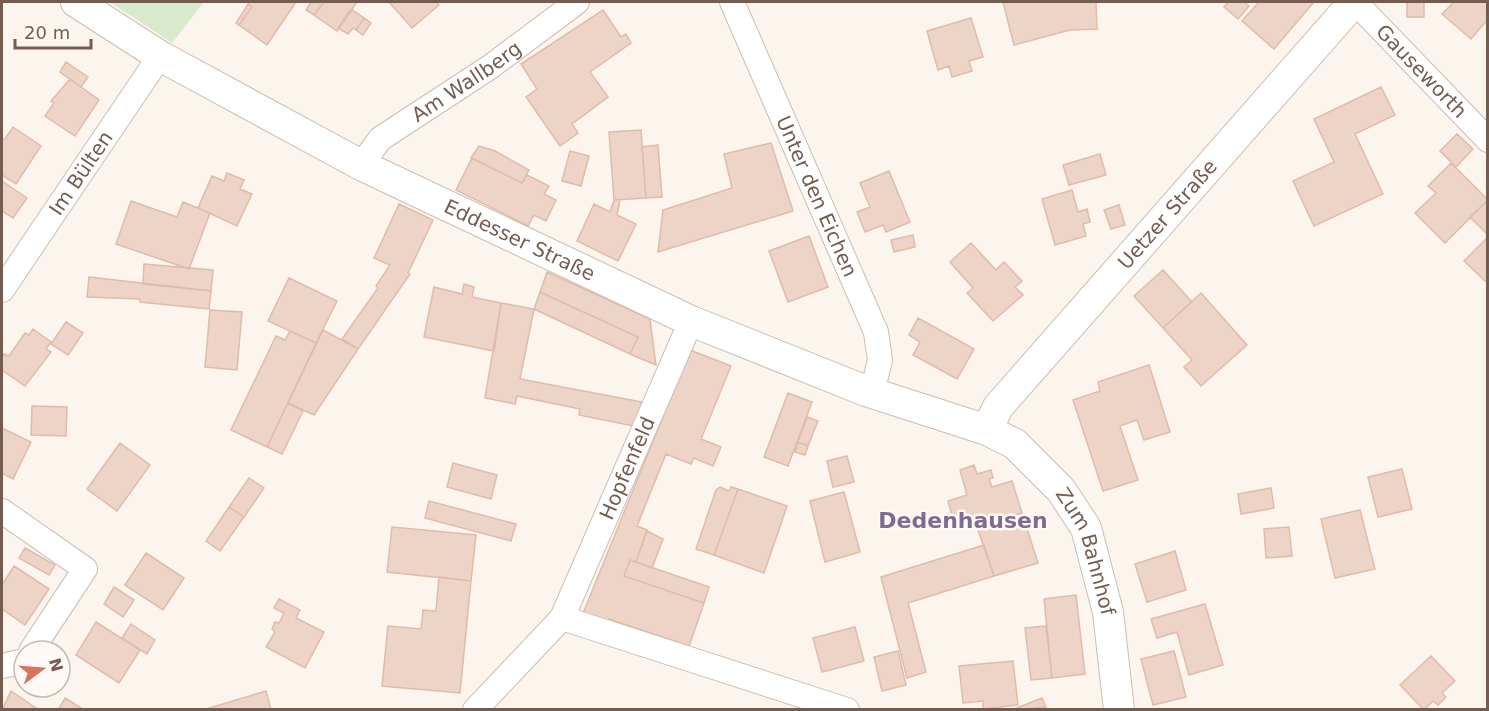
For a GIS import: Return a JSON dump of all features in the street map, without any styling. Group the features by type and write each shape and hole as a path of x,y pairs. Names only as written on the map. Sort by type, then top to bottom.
{"street":[{"name":"Eddesser Straße","path":"76,2 160,56 361,165 691,321 872,393 987,430"},
{"name":"Am Wallberg","path":"361,165 380,139 490,67 577,2"},
{"name":"Unter den Eichen","path":"732,2 876,332 880,360 872,393"},
{"name":"Gauseworth","path":"1355,2 1488,140"},
{"name":"Uetzer Straße","path":"987,430 998,407 1355,2"},
{"name":"Im Bülten","path":"2,290 160,56"},
{"name":"Hopfenfeld","path":"475,710 562,618 691,321"},
{"name":"Zum Bahnhof","path":"987,430 1015,444 1041,468 1061,490 1086,528 1108,612 1119,710"},
{"path":"2,511 85,569 39,639"},
{"path":"562,618 847,710"}],"green space":[{"path":"110,2 204,2 172,43"}],"building":[{"path":"250,2 296,2 267,45 239,25 252,7 248,4"},
{"path":"311,2 324,2 314,15 306,10"},
{"path":"324,2 357,2 337,31 314,15"},
{"path":"389,2 436,2 439,5 412,28"},
{"path":"1003,2 1096,2 1097,29 1070,30 1014,45"},
{"path":"1228,2 1244,2 1249,6 1238,19 1224,7"},
{"path":"1259,2 1314,2 1274,49 1242,21"},
{"path":"1407,2 1424,2 1424,17 1407,17"},
{"path":"1454,2 1488,2 1488,19 1471,39 1442,14"},
{"path":"248,4 252,7 239,25 236,23"},
{"path":"351,9 364,18 356,30 353,28 348,34 338,28"},
{"path":"603,10 621,37 626,34 631,43 590,72 608,97 572,124 578,133 560,146 526,97 537,89 521,64"},
{"path":"364,18 371,23 363,35 356,30"},
{"path":"971,18 983,57 969,61 972,71 952,77 949,66 938,70 927,31"},
{"path":"66,62 88,77 81,87 60,72"},
{"path":"70,79 99,100 75,136 45,116 54,103 51,101"},
{"path":"1381,87 1395,115 1355,134 1383,194 1314,226 1293,181 1334,162 1314,119"},
{"path":"13,127 41,146 16,184 2,175 2,139 5,139"},
{"path":"641,130 646,198 614,200 609,132"},
{"path":"1457,134 1473,149 1456,167 1440,151"},
{"path":"771,143 793,211 658,252 663,210 732,188 724,154"},
{"path":"658,145 662,197 646,198 642,147"},
{"path":"479,146 495,151 529,170 522,183 471,158"},
{"path":"570,151 589,156 581,186 562,181"},
{"path":"1100,154 1106,175 1069,185 1063,165"},
{"path":"472,158 522,183 527,175 549,186 544,194 556,200 546,221 534,215 528,226 456,190"},
{"path":"1451,163 1488,200 1445,243 1415,213 1436,193 1428,186"},
{"path":"889,171 910,222 886,232 883,225 865,232 857,212 870,207 860,183"},
{"path":"227,173 244,180 240,189 252,194 237,226 198,208 212,176 224,181"},
{"path":"2,181 27,198 13,218 2,211"},
{"path":"1072,190 1078,212 1087,209 1090,222 1083,224 1086,236 1055,245 1042,199"},
{"path":"614,200 620,200 617,215 636,224 618,261 577,241 594,204 610,212"},
{"path":"1488,200 1488,235 1470,217"},
{"path":"131,201 177,217 183,202 210,213 189,269 116,244"},
{"path":"399,204 433,220 408,273 410,274 358,349 342,339 378,288 376,286 390,265 374,258"},
{"path":"1119,205 1125,225 1111,229 1104,210"},
{"path":"913,235 915,247 894,252 891,240"},
{"path":"809,236 828,287 788,302 769,251"},
{"path":"1488,237 1488,278 1485,281 1464,261"},
{"path":"971,243 996,270 1004,262 1022,281 1015,287 1023,295 993,321 967,293 973,288 950,262"},
{"path":"144,264 213,270 211,291 143,284"},
{"path":"1163,270 1192,302 1163,328 1134,296"},
{"path":"547,272 650,319 656,365 630,354 638,337 540,292"},
{"path":"89,277 211,291 209,309 140,302 140,299 87,297"},
{"path":"289,278 337,301 316,343 268,321"},
{"path":"464,284 474,287 472,297 501,303 494,351 424,337 434,287 462,294"},
{"path":"540,292 638,337 630,354 534,309"},
{"path":"1201,293 1247,345 1201,386 1184,367 1192,360 1163,328"},
{"path":"501,303 534,309 520,379 642,402 633,426 579,415 580,409 517,396 515,404 485,398"},
{"path":"210,310 242,312 237,370 205,367"},
{"path":"918,318 974,349 957,379 913,355 920,342 909,335"},
{"path":"66,322 83,333 68,355 51,344"},
{"path":"33,329 51,342 46,349 51,352 25,386 2,370 2,358 4,354 9,356 25,333 29,335"},
{"path":"323,330 358,349 314,415 288,403"},
{"path":"290,331 316,343 267,447 231,430 276,336 285,340"},
{"path":"690,350 731,366 701,439 721,447 713,466 694,458 691,464 666,454 637,526 647,530 636,562 630,560 624,576 704,603 689,646 609,619 609,621 586,615 584,611"},
{"path":"1149,365 1170,432 1144,440 1137,420 1120,426 1138,480 1103,491 1073,400 1100,391 1098,382"},
{"path":"788,393 812,402 788,466 764,457"},
{"path":"288,403 303,411 282,454 267,447"},
{"path":"32,406 67,407 66,436 31,435"},
{"path":"807,417 818,421 808,446 798,442"},
{"path":"2,428 31,442 13,479 2,473"},
{"path":"798,442 808,446 805,455 795,452"},
{"path":"120,443 150,465 117,511 87,489"},
{"path":"847,456 854,482 833,487 827,461"},
{"path":"453,463 497,475 491,499 447,487"},
{"path":"974,465 977,474 991,470 993,478 989,479 992,487 1012,481 1022,513 977,527 973,516 954,522 948,501 967,495 960,470"},
{"path":"1402,469 1412,509 1378,517 1368,477"},
{"path":"249,478 264,488 244,517 229,507"},
{"path":"720,487 729,491 731,487 738,489 714,555 696,549 716,490"},
{"path":"1271,488 1274,508 1241,514 1238,494"},
{"path":"738,489 787,506 764,573 714,555"},
{"path":"844,492 860,552 825,562 810,501"},
{"path":"429,501 516,524 511,541 425,518"},
{"path":"229,507 244,517 220,551 206,541"},
{"path":"1360,510 1375,569 1335,578 1321,519"},
{"path":"1022,513 1038,563 994,576 977,527"},
{"path":"392,527 476,535 471,581 387,572"},
{"path":"1289,527 1292,556 1266,558 1264,529"},
{"path":"647,531 663,539 652,568 636,562"},
{"path":"984,545 994,576 908,603 926,672 907,678 881,577"},
{"path":"25,548 55,565 49,575 19,558"},
{"path":"1175,551 1186,590 1147,602 1135,564"},
{"path":"146,553 184,578 163,610 125,585"},
{"path":"630,560 709,587 704,603 624,576"},
{"path":"14,566 49,589 25,625 2,609 2,585"},
{"path":"439,577 471,581 460,693 382,686 388,626 421,629 423,610 436,611"},
{"path":"114,587 134,600 123,617 104,604"},
{"path":"1076,595 1085,674 1052,678 1044,599"},
{"path":"279,599 300,610 296,618 324,632 305,668 266,647 275,632 272,629 275,622 279,623 284,613 274,608"},
{"path":"1205,604 1223,665 1189,675 1177,632 1157,638 1151,619"},
{"path":"96,622 140,650 119,683 76,655"},
{"path":"131,624 155,640 147,654 122,638"},
{"path":"1046,626 1052,678 1031,680 1025,628"},
{"path":"855,627 864,661 822,672 813,638"},
{"path":"898,651 906,685 882,691 874,657"},
{"path":"1174,651 1186,697 1153,705 1141,659"},
{"path":"1431,656 1455,681 1442,693 1446,697 1438,705 1433,701 1424,710 1400,685"},
{"path":"1013,661 1018,705 983,709 983,701 963,703 959,666"},
{"path":"11,691 12,699 23,699 39,710 2,710"},
{"path":"266,691 271,710 206,709"},
{"path":"1042,698 1046,707 1018,710 1017,708"},
{"path":"67,699 84,710 58,710"}],"district":[{"name":"Dedenhausen","path":"963,520"}]}
